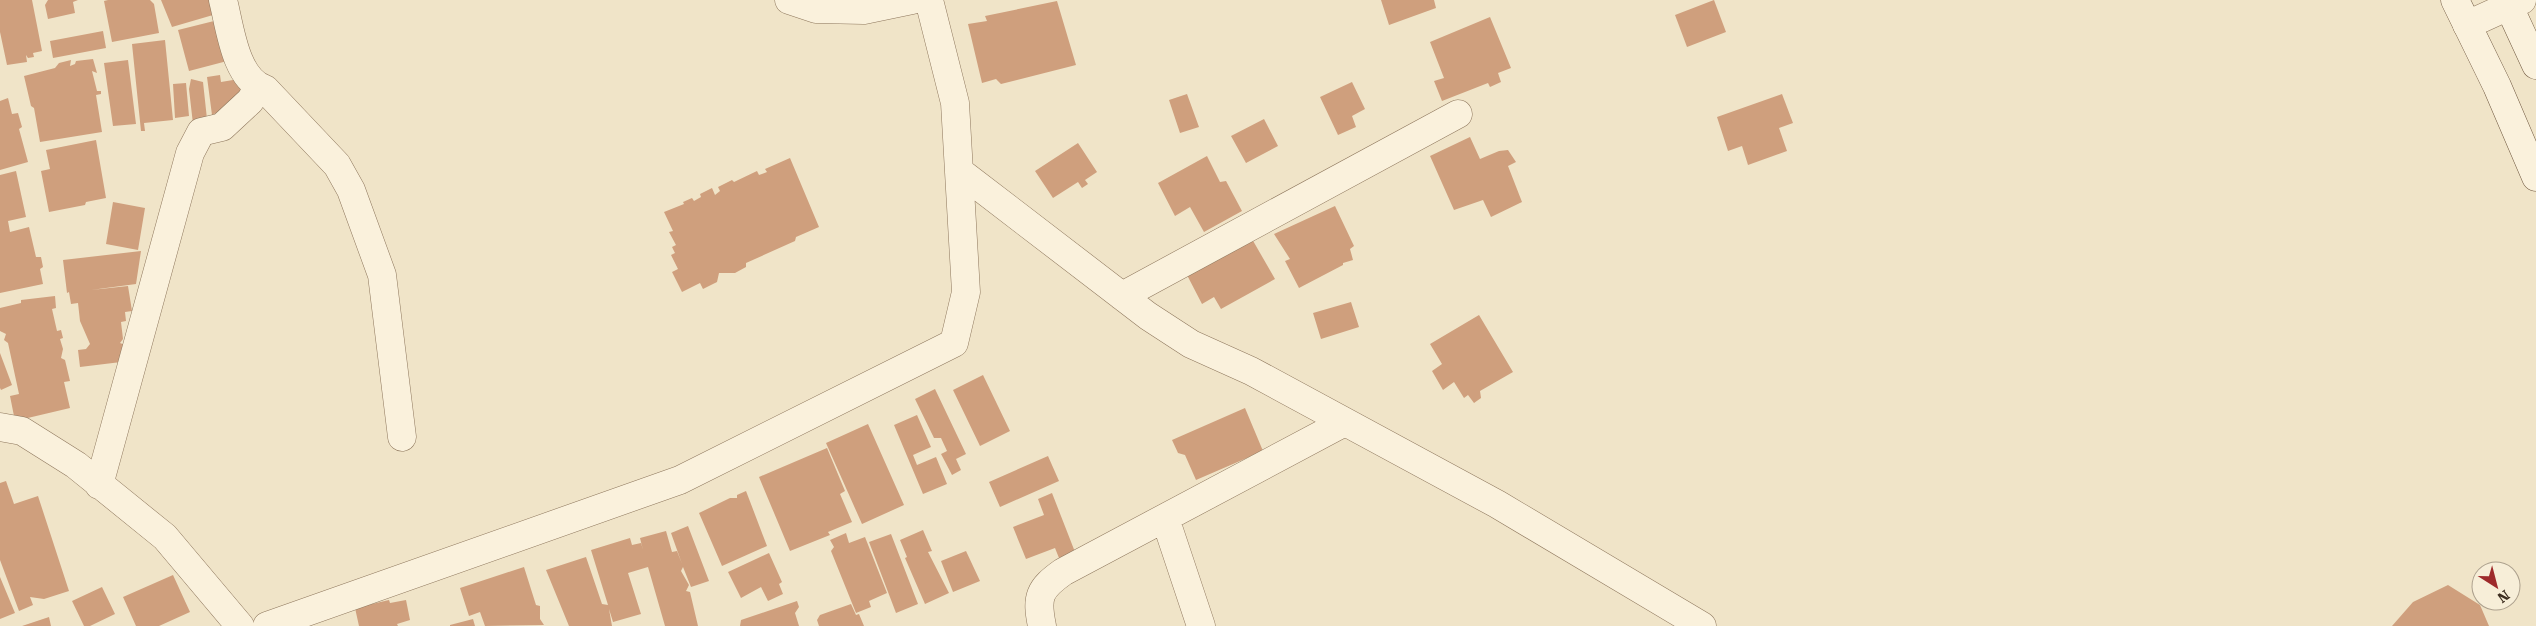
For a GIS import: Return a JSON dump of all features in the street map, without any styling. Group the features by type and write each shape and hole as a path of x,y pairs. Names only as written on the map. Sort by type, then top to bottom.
{"street":[{"path":"223,0 242,71 259,87 265,89 337,165 351,190 382,275 402,437"},
{"path":"789,0 816,9 864,10 912,0"},
{"path":"267,626 680,480 954,343 966,292 955,103 929,0"},
{"path":"2455,0 2497,86 2536,177"},
{"path":"2467,25 2512,2 2536,65"},
{"path":"99,485 190,153 201,132 222,127 250,101 259,87"},
{"path":"1122,296 1458,114"},
{"path":"959,171 1122,296 1191,344 1251,371 1497,504 1702,626"},
{"path":"1042,626 1037,603 1046,584 1063,572 1345,422"},
{"path":"0,427 22,431 76,465 164,537 240,626"},
{"path":"1165,518 1201,626"}],"building":[{"path":"0,0 32,0 42,51 33,53 34,57 28,58 26,55 27,62 7,65 0,32"},
{"path":"48,0 78,0 73,2 75,13 48,19 45,5"},
{"path":"150,0 154,4 159,33 112,42 104,1"},
{"path":"161,0 209,0 213,15 172,27"},
{"path":"1381,0 1434,0 1436,8 1389,25"},
{"path":"1714,0 1726,32 1687,47 1675,15"},
{"path":"1057,1 1076,65 1001,84 996,79 982,83 968,24 987,21 985,16"},
{"path":"1490,17 1511,68 1498,73 1501,82 1490,87 1488,83 1442,101 1434,81 1444,78 1430,42"},
{"path":"218,20 231,60 189,71 178,30"},
{"path":"103,31 106,48 53,58 50,41"},
{"path":"165,40 173,120 144,123 145,131 141,131 132,44"},
{"path":"93,59 97,73 92,71 97,91 101,91 101,94 96,95 102,132 40,142 34,108 31,106 24,76 55,68 59,63 71,60 70,66 75,64 76,61"},
{"path":"128,60 136,124 113,126 104,63"},
{"path":"220,75 221,82 239,79 242,101 212,115 207,77"},
{"path":"191,79 203,82 207,119 193,124 189,89"},
{"path":"1352,82 1365,109 1352,116 1356,127 1338,135 1320,97"},
{"path":"186,83 189,116 175,118 173,84"},
{"path":"1187,94 1199,127 1180,133 1169,100"},
{"path":"1782,94 1793,123 1779,128 1787,151 1748,165 1742,146 1728,151 1717,117"},
{"path":"8,98 12,114 18,113 22,127 19,129 28,162 0,170 0,101"},
{"path":"1264,119 1278,146 1246,163 1231,136"},
{"path":"1470,137 1480,159 1499,151 1508,150 1516,162 1508,166 1522,202 1491,217 1483,200 1454,210 1430,156"},
{"path":"96,140 106,198 86,202 85,205 49,212 41,171 50,169 46,150"},
{"path":"1078,143 1097,172 1085,180 1088,184 1082,188 1078,182 1053,198 1035,171"},
{"path":"1207,156 1220,182 1226,181 1242,211 1204,232 1190,207 1175,216 1158,183"},
{"path":"790,158 819,227 796,237 795,241 746,263 746,267 735,273 719,273 717,282 703,289 700,283 682,292 672,272 678,269 671,255 675,253 672,247 676,245 669,232 673,231 664,212 684,204 683,202 692,198 694,201 701,197 700,194 712,188 715,195 720,191 718,187 732,180 734,182 757,171 759,175 767,172 765,169"},
{"path":"16,171 26,217 8,221 10,232 29,227 36,257 41,257 43,267 40,269 43,284 0,293 0,175"},
{"path":"113,202 145,208 138,250 106,244"},
{"path":"1335,206 1354,246 1350,249 1353,260 1343,263 1343,265 1299,288 1285,261 1290,259 1274,234"},
{"path":"1252,239 1275,279 1221,309 1214,297 1202,304 1187,275"},
{"path":"141,251 136,284 91,290 128,286 132,311 125,312 126,321 121,322 123,339 120,343 125,345 121,362 80,367 78,350 86,349 90,344 80,321 78,303 71,304 69,292 67,293 63,260"},
{"path":"55,296 56,308 52,309 57,331 61,330 63,338 60,339 63,349 61,358 65,360 70,381 64,382 70,408 15,421 10,396 19,394 8,343 4,340 6,334 0,331 0,308 21,303 21,300"},
{"path":"1351,302 1359,327 1321,339 1313,313"},
{"path":"1479,315 1513,372 1480,391 1481,398 1474,403 1468,395 1464,398 1454,382 1443,390 1432,371 1442,364 1430,344"},
{"path":"0,353 12,385 1,390 0,388"},
{"path":"983,375 1010,431 980,446 953,390"},
{"path":"935,389 966,454 956,459 961,470 952,475 941,454 947,451 941,438 934,438 915,399"},
{"path":"1245,408 1263,451 1196,480 1185,455 1178,453 1172,440"},
{"path":"917,415 931,447 913,455 917,465 936,457 947,484 923,494 894,425"},
{"path":"868,424 904,505 862,524 826,443"},
{"path":"827,448 845,491 840,494 852,522 828,532 830,535 790,551 759,477"},
{"path":"1048,456 1059,481 1000,507 989,482"},
{"path":"6,481 14,504 38,496 69,591 44,599 30,597 33,605 19,611 0,560 0,483"},
{"path":"746,491 767,546 722,566 699,513 730,498 737,498 737,495"},
{"path":"1052,493 1075,552 1059,558 1055,548 1026,559 1013,527 1044,515 1038,499"},
{"path":"688,526 709,581 691,587 683,567 681,571 689,585 686,591 690,592 698,626 665,626 648,567 628,573 641,614 613,622 609,609 612,626 569,626 546,570 586,557 602,604 608,605 591,550 630,538 632,545 641,543 643,550 640,538 666,531 672,552 677,551 682,564 671,533"},
{"path":"923,530 932,551 928,552 949,593 925,604 905,558 907,557 900,540"},
{"path":"846,533 849,543 865,537 887,593 869,601 871,607 856,613 831,551 834,547 830,540"},
{"path":"891,534 918,604 896,613 869,542"},
{"path":"966,551 980,581 953,592 941,561"},
{"path":"769,553 782,582 779,584 783,594 768,601 761,587 741,598 728,572"},
{"path":"524,567 536,605 540,606 540,619 544,625 485,626 480,612 469,616 460,588"},
{"path":"173,575 190,612 159,626 136,626 123,597"},
{"path":"0,577 15,613 0,619"},
{"path":"2448,585 2471,599 2471,611 2483,611 2489,626 2392,626 2413,602"},
{"path":"102,587 115,614 90,626 84,626 72,601"},
{"path":"389,600 390,603 406,600 410,620 397,624 398,626 359,626 355,608"},
{"path":"797,601 799,607 795,613 799,626 740,626 741,620"},
{"path":"851,604 856,615 859,614 864,626 819,626 817,620 820,615"},
{"path":"49,617 51,626 22,626"},
{"path":"473,619 475,626 450,626 450,625"}]}
